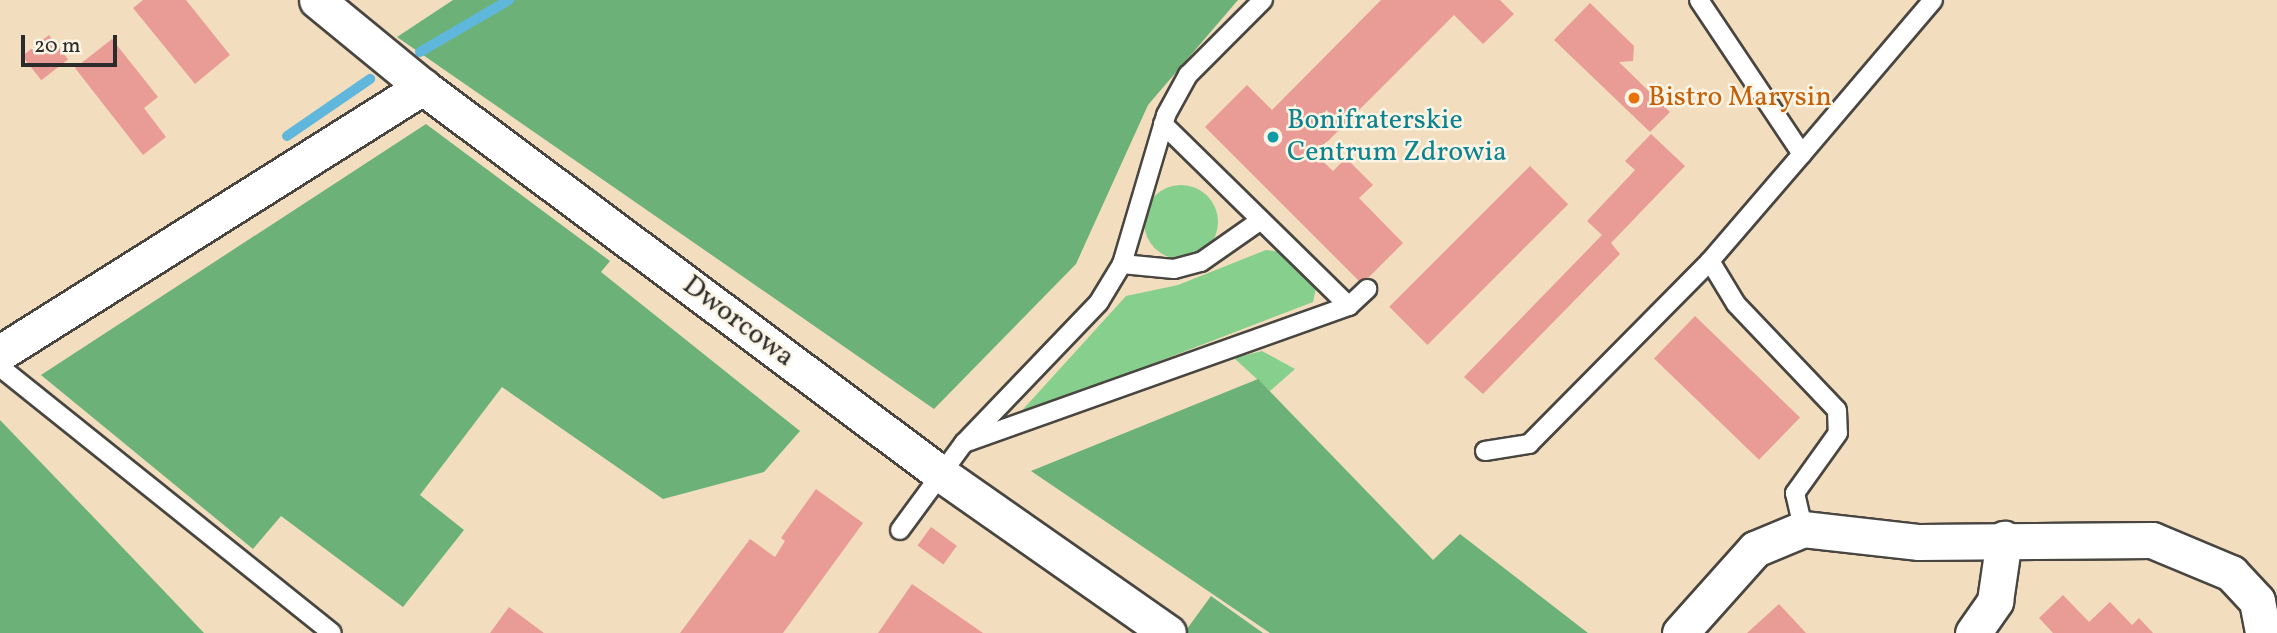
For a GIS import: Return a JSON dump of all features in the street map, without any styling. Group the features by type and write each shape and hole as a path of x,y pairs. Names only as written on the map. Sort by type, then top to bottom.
{"street":[{"name":"Dworcowa","path":"317,0 423,87 941,474 1168,633"},
{"path":"0,353 423,87"},
{"path":"1680,633 1755,549 1802,529 1919,542 2004,538 2152,540 2231,573 2257,601 2263,633"},
{"path":"1973,633 1994,601 2004,538"}],"lane":[{"path":"900,530 964,443 1098,302 1122,264 1163,124 1188,75 1263,0"},
{"path":"1699,0 1802,154"},
{"path":"1485,451 1530,444 1710,261 1933,0"},
{"path":"1163,124 1349,306"},
{"path":"1122,264 1174,270 1200,262 1261,220"},
{"path":"1710,261 1736,304 1837,410 1838,433 1795,493 1802,529"},
{"path":"964,443 1349,306 1367,289"},
{"path":"0,368 332,633"}],"green space":[{"path":"453,0 1238,0 1148,105 1076,264 934,409 397,37"},
{"path":"426,124 610,261 601,272 800,431 764,472 663,499 502,387 420,495 464,530 403,607 281,516 253,549 41,375"},
{"path":"1181,185 1202,191 1212,201 1218,222 1212,243 1202,253 1181,259 1160,253 1150,243 1144,222 1150,201 1160,191"},
{"path":"1266,250 1283,252 1316,288 1313,302 1017,416 1126,296 1178,285"},
{"path":"1262,351 1295,369 1270,391 1234,358"},
{"path":"1258,379 1433,560 1460,534 1588,633 1270,633 1031,471"},
{"path":"0,420 102,526 204,633 0,633"},
{"path":"1211,596 1263,633 1184,633"}],"building":[{"path":"143,0 186,0 230,55 195,84 133,8"},
{"name":"Bonifraterskie Centrum Zdrowia","path":"1381,0 1500,0 1514,14 1483,44 1454,15 1315,154 1333,171 1346,158 1373,185 1359,198 1403,243 1362,284 1205,127 1247,85 1272,110"},
{"path":"1590,3 1634,46 1633,61 1619,62 1670,112 1650,132 1554,40"},
{"path":"49,35 68,59 41,80 22,56"},
{"path":"112,39 158,97 144,108 166,137 143,155 75,68"},
{"path":"1651,134 1685,166 1611,243 1620,254 1483,394 1464,377 1602,235 1587,221 1635,170 1625,161"},
{"path":"1530,166 1568,204 1427,345 1389,307"},
{"path":"1695,316 1800,417 1759,460 1654,358"},
{"path":"816,489 863,523 783,633 680,633 750,539 775,557 785,541 781,538"},
{"path":"931,527 957,546 943,564 917,546"},
{"path":"912,584 983,633 878,633"},
{"path":"2063,595 2089,622 2110,602 2132,625 2139,618 2153,633 2053,633 2039,618"},
{"path":"1779,604 1806,633 1747,633"},
{"path":"509,607 544,633 490,633"}],"waterway":[{"path":"420,52 509,0"},
{"path":"287,136 370,79"}],"place":[{"name":"Bistro Marysin","path":"1634,98"},
{"name":"Bonifraterskie Centrum Zdrowia","path":"1273,137"}]}
